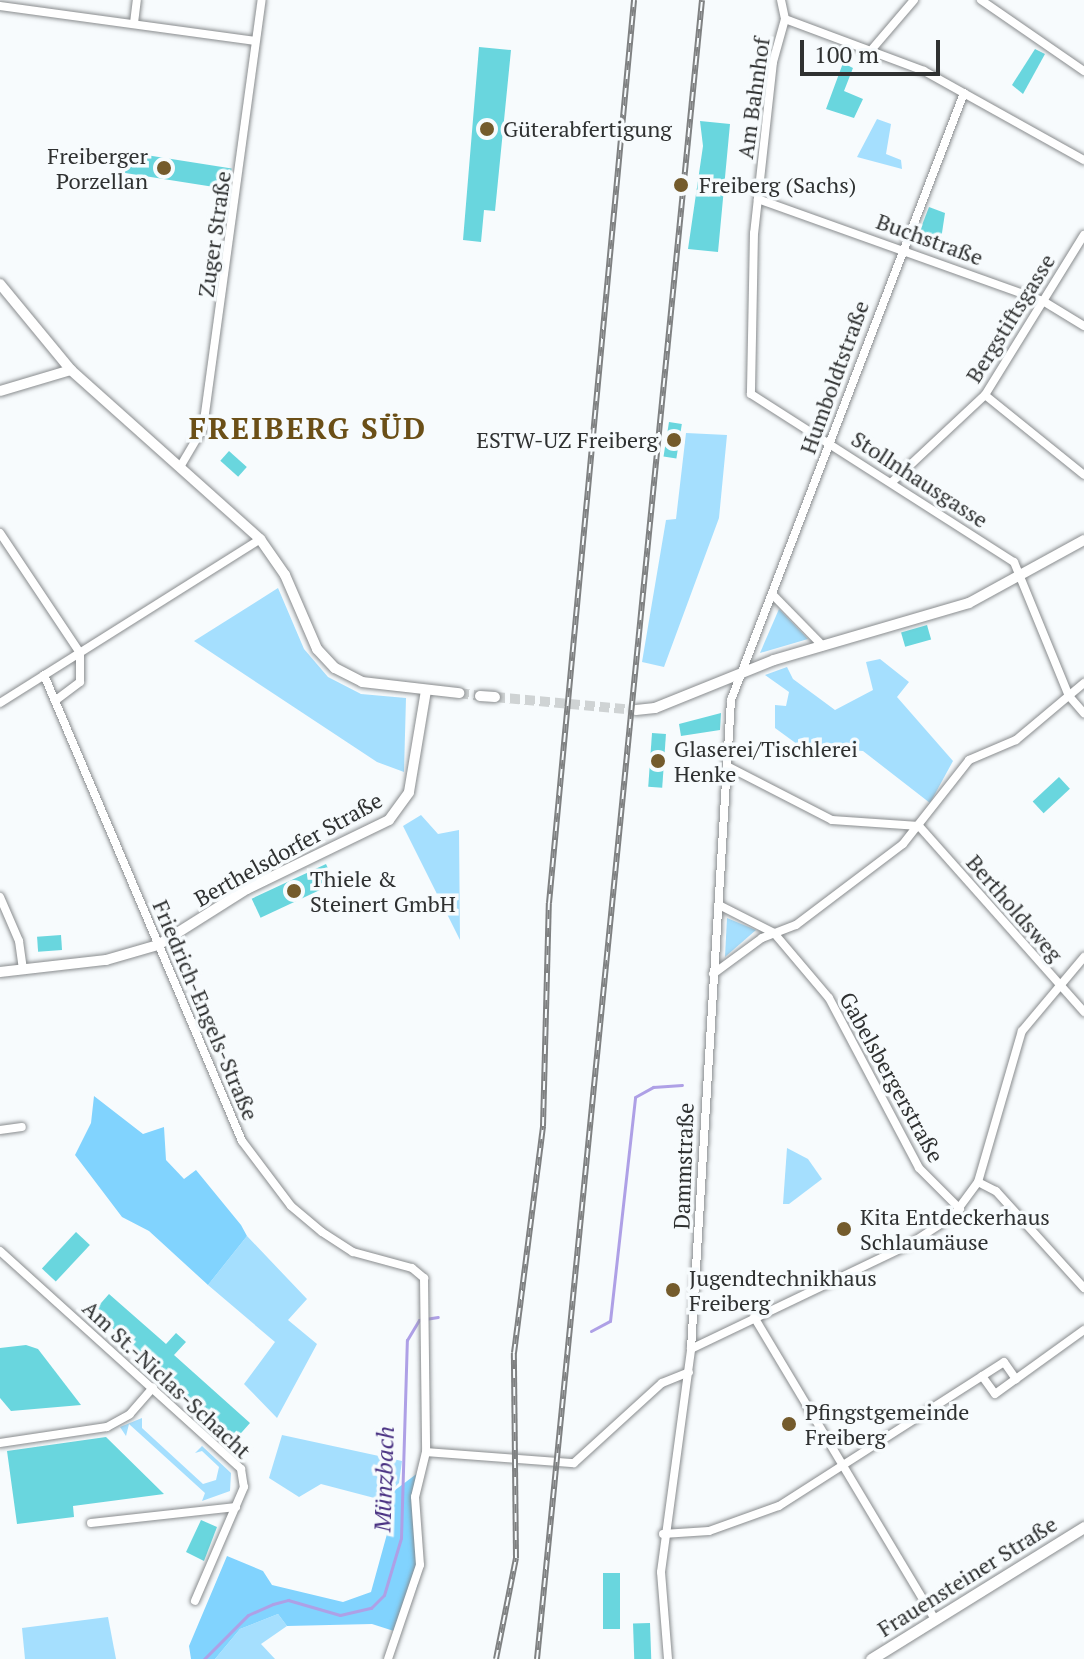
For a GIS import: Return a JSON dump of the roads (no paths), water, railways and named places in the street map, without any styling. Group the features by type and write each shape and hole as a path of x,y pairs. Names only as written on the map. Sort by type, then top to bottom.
{"main road":[{"name":"Frauensteiner Straße","path":"871,1659 1084,1527"}],"street":[{"path":"134,23 137,0"},
{"name":"Zuger Straße","path":"180,467 203,428 262,0"},
{"name":"Am Bahnhof","path":"751,394 758,199 776,38 785,19 781,0"},
{"path":"873,48 914,0"},
{"path":"981,0 1084,71"},
{"path":"0,6 256,41"},
{"path":"785,19 873,48 964,93 1084,160"},
{"name":"Humboldtstraße","path":"740,674 773,595 902,247 964,93"},
{"name":"Buchstraße","path":"758,199 902,247 1043,301 1084,326"},
{"name":"Bergstiftsgasse","path":"892,482 985,395 1084,235"},
{"path":"0,284 71,370 260,539 276,559 325,659 362,682 459,693"},
{"path":"0,391 71,370"},
{"name":"Stollnhausgasse","path":"751,394 1014,562 1022,578"},
{"path":"985,395 1084,475"},
{"path":"0,533 80,653 80,682 56,700"},
{"path":"0,703 260,539"},
{"path":"636,710 823,646 969,603 1022,578 1084,540"},
{"path":"1022,578 1069,696 1084,713"},
{"path":"773,595 823,646"},
{"name":"Dammstraße","path":"668,1659 663,1534 689,1372 731,700 740,674"},
{"name":"Friedrich-Engels-Straße","path":"44,675 217,1090 264,1174 322,1232 353,1252 412,1268 424,1278 428,1307 426,1452"},
{"path":"713,974 774,933 796,925 919,826 969,760 1016,740 1084,683"},
{"name":"Berthelsdorfer Straße","path":"0,972 106,960 158,945 247,889 389,820 409,792 426,690"},
{"path":"480,696 495,697"},
{"path":"727,766 832,820 919,826"},
{"name":"Bertholdsweg","path":"919,826 1084,1012"},
{"path":"0,897 19,941 23,969"},
{"name":"Gabelsbergerstraße","path":"719,905 774,933 848,1027 919,1168 960,1209"},
{"path":"691,1349 718,1342 754,1317 910,1244 960,1209 978,1182 1012,1053 1058,984 1084,957"},
{"path":"0,1130 22,1127"},
{"path":"978,1182 996,1191 1084,1288"},
{"name":"Am St.-Niclas-Schacht","path":"0,1251 241,1469 244,1487 195,1601"},
{"path":"754,1317 935,1619"},
{"path":"982,1376 995,1394 1084,1330"},
{"path":"663,1534 694,1534 754,1517 845,1468 1004,1362 1016,1379"},
{"path":"388,1659 418,1585 415,1497 426,1452 574,1463 662,1383 689,1372"},
{"path":"0,1443 107,1427 130,1414 153,1388"},
{"path":"91,1523 236,1507"}],"waterway":[{"name":"Münzbach","path":"591,1331 610,1321 635,1097 653,1087 682,1085"},
{"name":"Münzbach","path":"204,1659 248,1615 273,1604 288,1600 340,1615 371,1608 384,1595 401,1538 407,1340 419,1320 438,1317"}],"tunnel":[{"path":"459,693 480,696"},
{"path":"495,697 636,710"}],"railway":[{"path":"496,1659 516,1558 514,1353 543,1126 549,903 634,0"},
{"path":"537,1659 702,0"}],"place":[{"name":"Güterabfertigung","path":"487,129"},
{"name":"Freiberger Porzellan","path":"164,168"},
{"name":"Freiberg (Sachs)","path":"681,185"},
{"name":"ESTW-UZ Freiberg","path":"674,440"},
{"name":"Glaserei/Tischlerei Henke","path":"658,761"},
{"name":"Thiele & Steinert GmbH","path":"294,891"},
{"name":"Kita Entdeckerhaus Schlaumäuse","path":"844,1229"},
{"name":"Jugendtechnikhaus Freiberg","path":"673,1290"},
{"name":"Pfingstgemeinde Freiberg","path":"789,1424"}],"district":[{"name":"FREIBERG SÜD","path":"308,428"}]}
